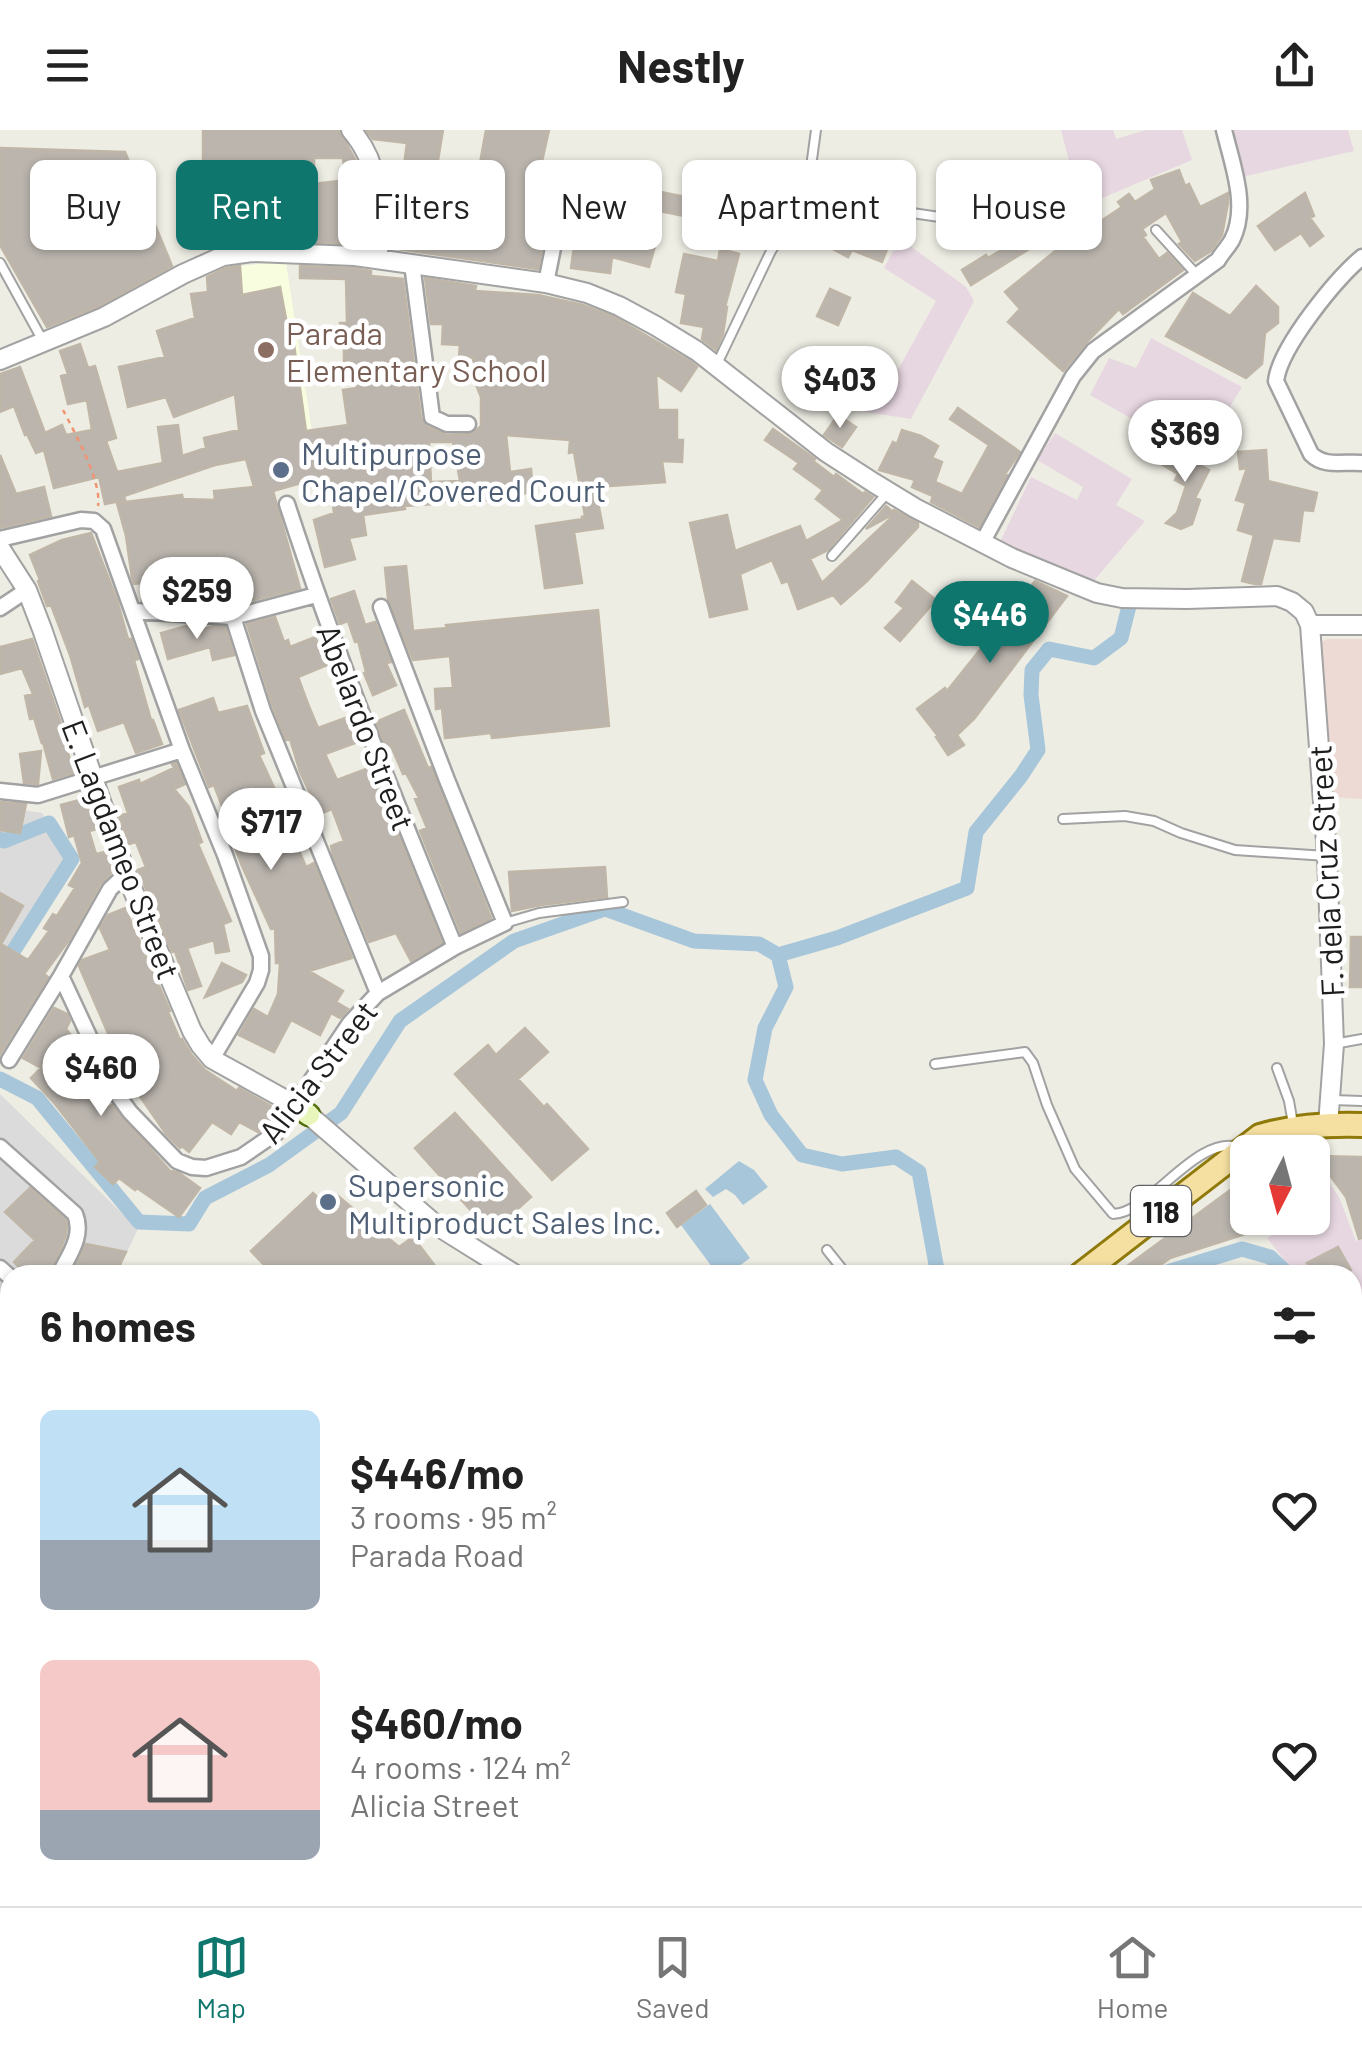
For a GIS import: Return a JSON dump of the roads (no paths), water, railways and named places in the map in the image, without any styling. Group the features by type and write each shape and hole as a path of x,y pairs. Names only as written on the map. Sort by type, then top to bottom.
{"main road":[{"name":"118","path":"1264,1135 1329,1114 1362,1125"},
{"name":"118","path":"1093,1265 1230,1158"}],"street":[{"path":"351,130 375,172 379,193 378,259"},
{"path":"982,543 1072,376 1093,350 1218,260 1232,240 1240,215 1224,130"},
{"path":"546,283 553,250"},
{"path":"0,360 104,318 182,274 224,256 252,252 378,259 546,283 619,306 697,351 826,452 889,492 982,543 1097,593 1155,599 1277,596 1304,612 1310,625 1362,625"},
{"path":"1362,257 1324,297 1276,373 1276,381 1311,454 1325,463 1362,463"},
{"path":"412,264 432,418 447,424 468,424"},
{"name":"Abelardo Street","path":"287,504 358,710 455,947"},
{"path":"0,539 81,520 94,521 103,530 261,956 257,983 212,1058"},
{"name":"E. Lagdameo Street","path":"0,548 26,590 126,874 201,1046 212,1058 302,1110 436,1225 498,1265"},
{"path":"0,608 26,590"},
{"path":"134,611 233,617 316,595"},
{"path":"381,608 505,923"},
{"path":"233,617 263,711 378,993"},
{"name":"F. dela Cruz Street","path":"1310,625 1327,856 1334,1044 1329,1114"},
{"path":"0,791 38,795 182,750"},
{"path":"9,1060 110,889 126,874"},
{"name":"Alicia Street","path":"61,976 114,1090 130,1112 178,1161 206,1168 242,1157 302,1110 350,1023 378,993 455,947 505,923"},
{"path":"0,1147 75,1214 80,1226 64,1265"}],"lane":[{"path":"812,160 816,130"},
{"path":"1156,230 1196,274"},
{"path":"716,366 773,250"},
{"path":"0,263 43,342"},
{"path":"832,556 889,492"},
{"path":"1063,819 1125,816 1154,821 1235,850 1327,856"},
{"path":"505,923 623,902"},
{"path":"1334,1044 1362,1039"},
{"path":"935,1064 1025,1052 1033,1063 1075,1169 1112,1214 1134,1206 1208,1150 1230,1144"},
{"path":"1276,1068 1294,1128"},
{"path":"1329,1114 1362,1101"},
{"path":"827,1250 839,1265"}],"water":[{"path":"739,1161 754,1170 768,1187 743,1205 726,1189 713,1197 705,1189"},
{"path":"710,1204 750,1258 741,1265 711,1265 681,1225"}],"waterway":[{"path":"778,955 837,938 967,888 976,832 1038,750 1032,670 1049,649 1094,658 1121,638 1129,606"},
{"path":"0,839 4,841 49,823 72,859 0,972"},
{"path":"0,1079 37,1098 139,1222 189,1224 205,1198 269,1165 341,1113 400,1021 514,941 605,909 694,941 759,944 778,955 786,987 765,1028 755,1080 771,1115 802,1155 842,1164 896,1157 919,1172 936,1265"},
{"path":"1190,1265 1242,1249 1270,1257 1278,1265"}],"place":[{"name":"Parada Elementary School","path":"266,350"},
{"name":"Multipurpose Chapel/Covered Court","path":"281,470"},
{"name":"Supersonic Multiproduct Sales Inc.","path":"328,1202"}]}
